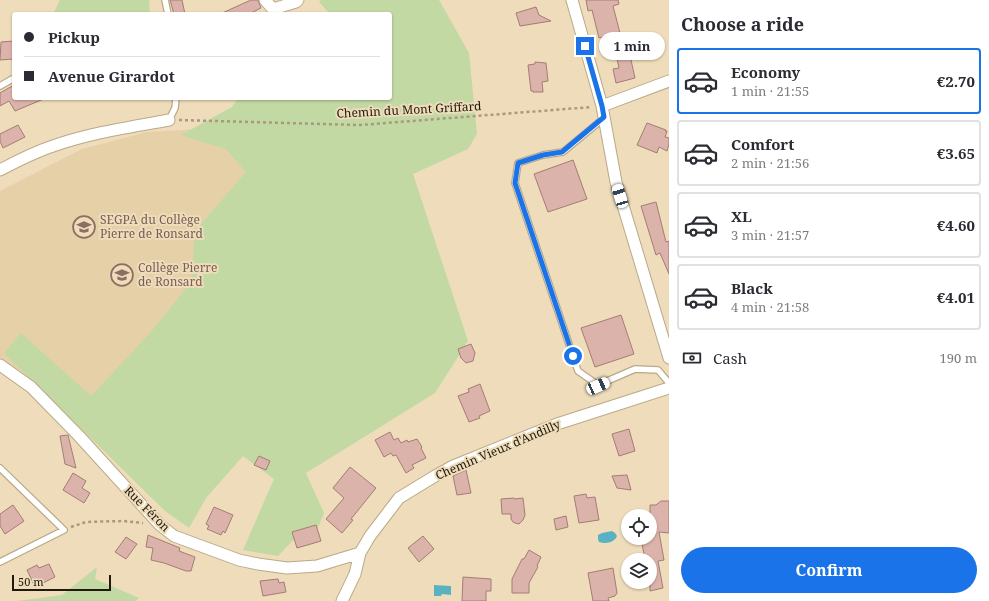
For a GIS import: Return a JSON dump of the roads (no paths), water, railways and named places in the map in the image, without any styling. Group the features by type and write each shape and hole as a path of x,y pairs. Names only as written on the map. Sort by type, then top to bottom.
{"street":[{"path":"265,0 273,9 296,2 298,0"},
{"path":"572,0 603,112 616,182 669,358"},
{"path":"603,112 669,81"},
{"path":"0,170 53,146 85,137 169,120"},
{"name":"Rue Féron","path":"0,365 31,387 79,436 160,525 174,536 239,560 287,568 317,566 360,554"},
{"name":"Chemin Vieux d'Andilly","path":"342,601 355,574 360,554 370,536 399,498 453,466 557,424 669,388"}],"lane":[{"path":"165,0 168,12"},
{"path":"0,86 12,79"},
{"path":"169,120 175,108 176,100"},
{"path":"603,112 562,152 543,155 518,163 515,183 578,371 598,386 636,369 658,370 669,383"},
{"path":"0,468 64,530 0,562"}],"water":[{"path":"612,531 617,536 612,542 599,542 598,535"},
{"path":"434,585 451,586 451,595 442,594 441,596 434,596"}],"place":[{"name":"SEGPA du Collège Pierre de Ronsard","path":"84,227"},
{"name":"Collège Pierre de Ronsard","path":"122,275"}]}
